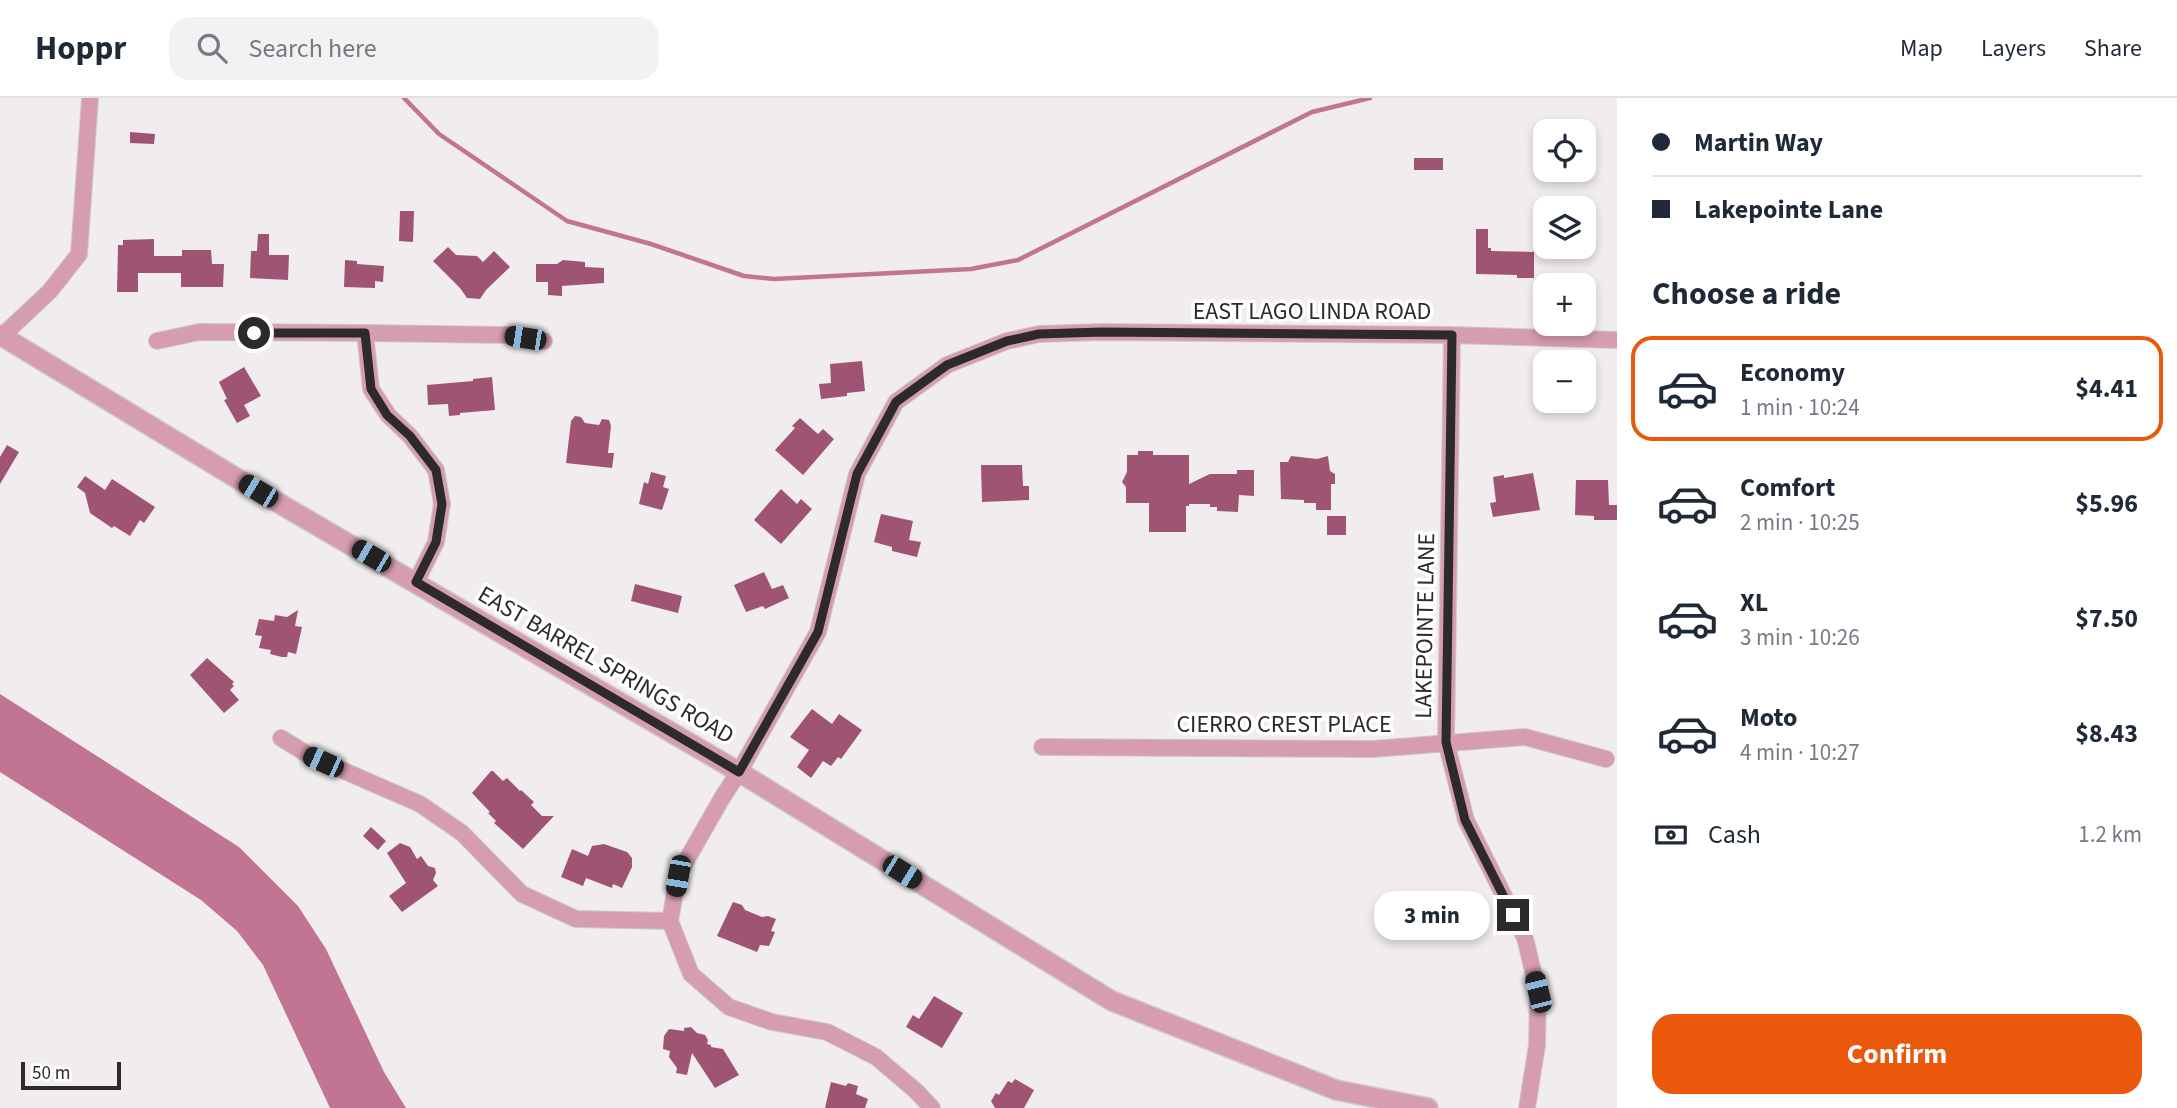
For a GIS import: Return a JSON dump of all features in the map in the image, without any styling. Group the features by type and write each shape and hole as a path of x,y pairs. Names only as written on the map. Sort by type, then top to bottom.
{"street":[{"path":"1,336 50,291 79,254 90,98"},
{"path":"157,341 199,332 506,335 544,341"},
{"name":"EAST LAGO LINDA ROAD","path":"670,921 678,876 818,632 857,474 896,402 947,365 1007,341 1039,334 1102,332 1452,335 1617,340"},
{"path":"365,333 371,389 387,415 410,436 436,470 442,504 436,542 416,582"},
{"name":"LAKEPOINTE LANE","path":"1452,335 1446,742 1465,820 1525,938 1538,992 1537,1045 1527,1108"},
{"name":"EAST BARREL SPRINGS ROAD","path":"1,336 258,491 739,772 1112,1001 1336,1090 1429,1108"},
{"name":"CIERRO CREST PLACE","path":"1042,747 1373,749 1525,737 1606,759"},
{"path":"281,738 310,756 420,804 462,833 522,894 576,919 670,921 691,974 729,1007 772,1022 827,1032 876,1057 932,1108"}],"shaded area":[{"path":"0,694 239,847 298,906 326,949 384,1072 406,1108 330,1108 263,965 237,931 201,900 0,772"}],"building":[{"path":"130,132 155,134 154,144 130,143"},
{"path":"1414,158 1443,158 1443,170 1414,170"},
{"path":"400,211 414,211 413,242 399,241"},
{"path":"1476,229 1488,229 1488,248 1491,248 1491,251 1533,252 1533,278 1476,274"},
{"path":"258,234 269,234 269,255 289,255 288,280 250,278 251,251 257,251"},
{"path":"154,239 154,256 182,256 182,250 211,250 212,264 224,264 223,287 181,287 181,273 138,273 138,292 117,292 118,245 123,245 123,240"},
{"path":"448,247 456,255 477,256 483,262 494,251 510,267 480,299 467,298 433,261"},
{"path":"345,260 357,261 357,264 384,266 383,282 375,281 375,288 344,287"},
{"path":"563,260 585,262 585,267 604,268 604,283 562,286 562,296 548,295 548,282 536,282 536,264 557,264"},
{"path":"862,361 865,391 821,399 819,384 831,383 830,364"},
{"path":"244,367 261,396 244,405 250,416 237,423 224,400 227,399 219,382"},
{"path":"492,377 495,410 449,416 448,404 428,405 427,385"},
{"path":"575,416 581,417 585,423 599,425 602,419 609,420 611,426 608,453 614,453 612,468 566,463 571,421"},
{"path":"800,418 818,434 823,429 834,439 803,475 775,450 795,428 792,426"},
{"path":"7,445 19,452 0,484 0,457"},
{"path":"1138,451 1153,451 1153,455 1189,455 1189,484 1210,474 1237,474 1237,470 1254,470 1254,496 1239,495 1238,512 1217,511 1217,507 1210,507 1210,504 1189,504 1186,506 1186,532 1149,532 1149,503 1126,503 1126,487 1122,482 1127,472 1127,455 1138,455"},
{"path":"1291,456 1317,459 1328,456 1330,471 1335,474 1335,484 1331,484 1331,510 1316,510 1316,503 1304,503 1304,500 1281,499 1280,462 1288,462"},
{"path":"981,465 1022,465 1023,486 1029,486 1029,500 982,502"},
{"path":"651,472 666,476 663,487 669,489 662,510 639,504 644,482 648,484"},
{"path":"1533,473 1540,510 1493,517 1490,503 1496,502 1493,477"},
{"path":"85,476 105,490 112,479 155,507 144,523 140,520 130,536 90,513 85,493 77,487"},
{"path":"1576,480 1608,480 1609,505 1617,505 1617,520 1594,520 1594,516 1575,515"},
{"path":"781,489 797,504 801,499 812,509 781,544 754,520"},
{"path":"881,514 913,521 909,540 921,542 917,557 892,551 892,547 874,542"},
{"path":"1327,516 1346,516 1346,535 1327,535"},
{"path":"764,572 772,589 783,585 789,598 765,609 763,606 746,612 734,585"},
{"path":"635,584 682,596 678,613 631,601"},
{"path":"298,610 295,626 302,627 296,654 288,652 287,657 282,657 270,654 271,650 259,648 262,636 255,635 259,619 274,621 275,615 287,617"},
{"path":"207,658 234,682 230,690 239,700 224,713 190,675"},
{"path":"812,709 832,724 839,714 862,730 841,759 838,757 831,766 823,761 811,778 797,767 809,750 790,737"},
{"path":"491,771 503,781 507,778 521,790 534,802 531,805 542,816 554,816 523,849 494,823 496,821 488,813 490,812 472,793"},
{"path":"371,827 386,841 378,850 363,836"},
{"path":"400,843 410,847 417,859 421,856 428,866 435,868 433,880 438,886 402,912 389,896 406,883 387,853"},
{"path":"604,844 627,852 632,858 632,867 622,888 613,884 612,888 586,878 583,886 561,877 572,849 588,856 592,846"},
{"path":"733,902 762,917 776,919 771,931 775,932 769,946 760,945 757,952 717,936"},
{"path":"934,996 963,1013 942,1048 906,1027 913,1015 919,1019"},
{"path":"691,1027 697,1033 705,1035 707,1044 711,1047 723,1049 739,1075 715,1088 692,1053 687,1075 676,1073 677,1068 669,1057 670,1051 663,1049 664,1036 669,1029 684,1031 684,1028"},
{"path":"1015,1079 1034,1090 1024,1108 995,1108 991,1101 996,1093 999,1095 1008,1081 1012,1083"},
{"path":"831,1082 858,1086 856,1094 868,1099 865,1108 825,1108"}],"waterway":[{"path":"404,98 439,134 567,221 651,244 744,276 774,279 971,269 1018,260 1312,112 1370,98"}],"route":[{"path":"254,333 365,333 371,389 387,415 410,436 436,470 442,504 436,542 416,582 739,772 818,632 857,474 896,402 947,365 1007,341 1039,334 1102,332 1452,335 1446,742 1465,820 1513,915"}]}
